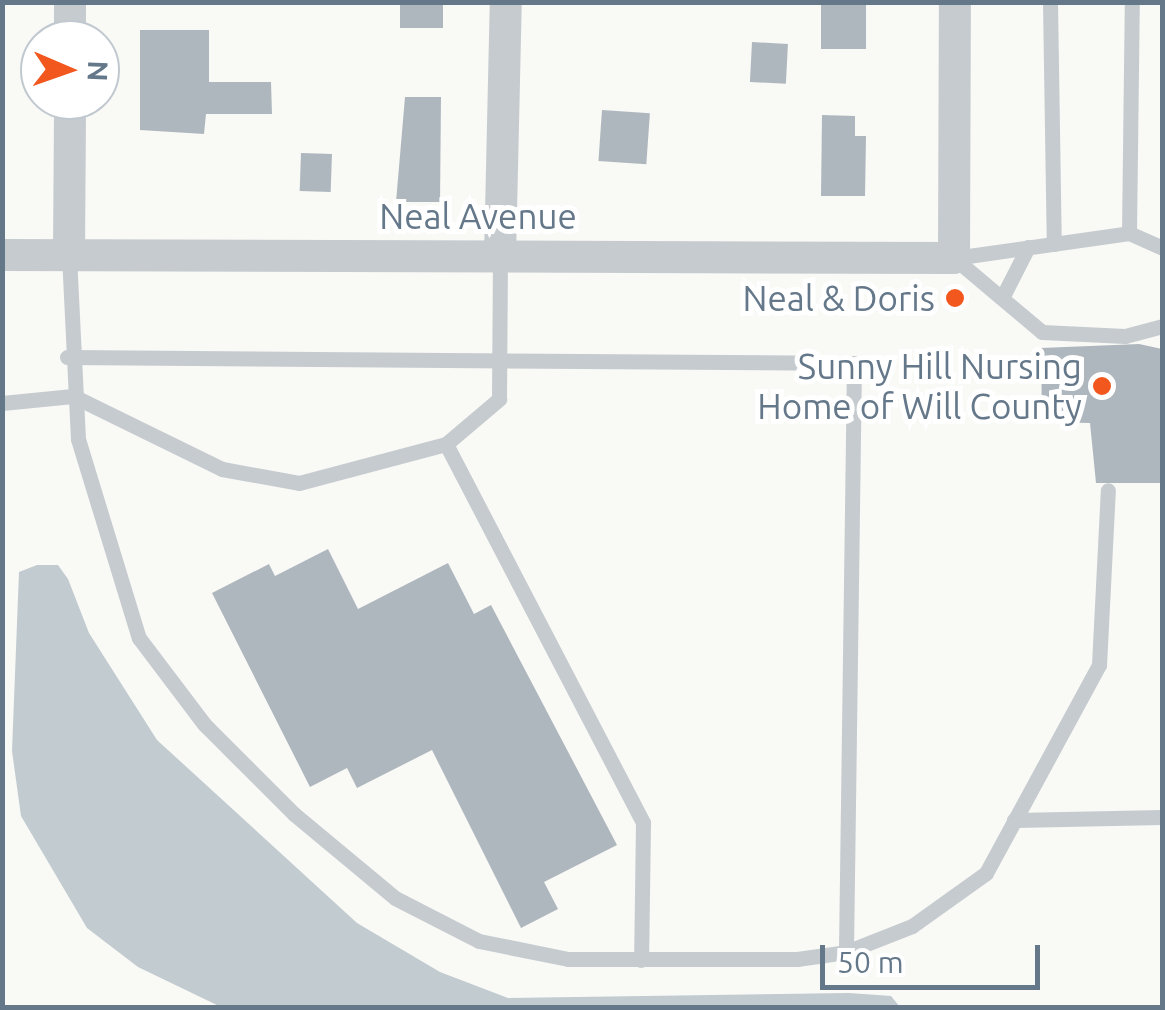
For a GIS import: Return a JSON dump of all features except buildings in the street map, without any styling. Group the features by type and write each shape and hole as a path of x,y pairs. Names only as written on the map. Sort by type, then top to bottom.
{"street":[{"path":"500,256 506,2"},
{"path":"954,258 956,2"},
{"path":"69,255 70,120"},
{"name":"Neal Avenue","path":"2,255 954,258"}],"lane":[{"path":"1050,2 1054,244"},
{"path":"1129,233 1132,2"},
{"path":"954,258 1129,233 1162,248"},
{"path":"1003,296 1028,247"},
{"path":"69,255 67,357 72,396 99,530 139,638 204,724 281,801 395,898 478,941 640,960 846,952 912,926 986,872 1099,664 1108,490"},
{"path":"2,403 72,396 262,480 338,479 446,444 500,400 500,256"},
{"path":"954,258 1042,332 1125,336 1162,326"},
{"path":"67,357 854,363 846,952"},
{"path":"446,444 643,823 640,960"},
{"path":"1014,820 1162,818"}],"shaded area":[{"path":"37,565 58,565 68,579 89,633 157,740 357,923 440,972 508,998 849,993 891,996 900,1007 221,1007 138,967 87,928 21,816 12,751 19,572"}],"place":[{"name":"Neal & Doris","path":"955,298"},
{"name":"Sunny Hill Nursing Home of Will County","path":"1102,386"}]}
